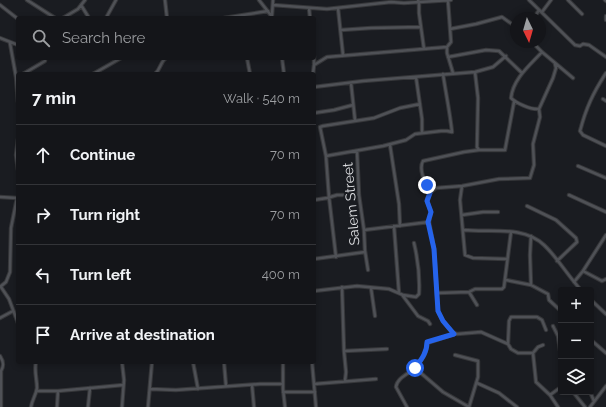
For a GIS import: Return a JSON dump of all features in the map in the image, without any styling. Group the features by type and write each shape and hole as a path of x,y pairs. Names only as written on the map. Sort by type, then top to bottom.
{"street":[{"path":"27,0 52,16"},
{"path":"66,16 78,9 85,0"},
{"path":"107,16 116,0"},
{"path":"165,0 167,16"},
{"path":"259,0 271,16"},
{"path":"272,16 273,0"},
{"path":"273,5 309,8 338,8 391,2 404,3 450,0 451,42 447,47 448,57 453,73"},
{"path":"529,0 576,45 590,45 606,57"},
{"path":"541,11 551,0"},
{"path":"568,0 582,14"},
{"path":"418,1 420,27 424,48"},
{"path":"0,5 16,18"},
{"path":"81,5 88,16"},
{"path":"309,8 310,16"},
{"path":"338,8 343,55"},
{"path":"237,16 268,11"},
{"path":"450,29 502,17 510,22"},
{"path":"341,30 420,27"},
{"path":"0,38 16,45"},
{"path":"10,43 16,72"},
{"path":"314,64 327,57 447,47"},
{"path":"538,48 573,78"},
{"path":"448,57 492,50 499,51 506,56 522,73"},
{"path":"539,110 514,102 511,98 517,80 542,52"},
{"path":"316,87 475,72 493,67 506,56"},
{"path":"26,72 45,60"},
{"path":"96,72 118,60"},
{"path":"157,72 163,60"},
{"path":"247,60 250,72"},
{"path":"282,60 284,72"},
{"path":"313,72 314,60"},
{"path":"454,334 443,321 439,313 434,249 428,222 431,212 427,201 430,193 436,188 462,186 498,179 530,178 534,165 534,139 540,117 539,110 542,106 544,95 553,78 556,68 555,64"},
{"path":"475,72 478,98 477,147 479,150"},
{"path":"606,73 594,90 588,103 580,131 583,135 606,146"},
{"path":"326,156 390,145 406,140 415,134 447,131 452,132 443,74"},
{"path":"416,77 422,134"},
{"path":"351,83 355,120"},
{"path":"430,193 421,165 423,160 479,150 505,150 514,102"},
{"path":"336,257 326,156 320,129 321,126 374,118 400,108 420,104"},
{"path":"316,113 353,105"},
{"path":"390,145 399,204 400,226"},
{"name":"Salem Street","path":"316,259 364,253 364,230 359,195 357,151"},
{"path":"578,166 606,178"},
{"path":"462,186 460,200 464,230 465,255 473,258 507,259"},
{"path":"316,200 341,194 359,195"},
{"path":"569,195 606,212"},
{"path":"0,197 16,198"},
{"path":"16,203 11,228 10,272 6,282 0,287 9,299 16,318"},
{"path":"527,206 556,220 576,238 577,242 557,261"},
{"path":"462,215 483,212 498,212"},
{"path":"364,230 428,222"},
{"path":"394,226 398,292"},
{"path":"464,230 511,232 531,236 545,246 578,287"},
{"path":"437,293 469,292 475,289 504,288 511,232"},
{"path":"574,282 583,271 606,235"},
{"path":"531,236 531,285"},
{"path":"316,291 357,286 380,288 398,292 412,298 416,297 419,294 418,262 414,244"},
{"path":"365,250 368,270"},
{"path":"583,271 602,281 606,279"},
{"path":"506,280 531,285 548,294 549,300 558,308"},
{"path":"342,287 346,372 345,381"},
{"path":"371,288 375,316"},
{"path":"469,292 477,305"},
{"path":"403,295 418,316 428,321 430,324"},
{"path":"594,303 606,314"},
{"path":"0,318 13,311"},
{"path":"533,353 518,353 511,349 508,344 509,321 511,317 538,317 542,320 546,330"},
{"path":"553,326 558,336"},
{"path":"407,407 396,384 415,368 424,355 427,348 427,342 454,334 481,332 508,344"},
{"path":"594,343 606,354"},
{"path":"543,345 538,347 533,353 536,382 550,395 558,407"},
{"path":"344,351 387,349"},
{"path":"415,368 443,392 469,407 478,378 478,360 455,355"},
{"path":"0,356 3,360 4,366 1,372 1,407"},
{"path":"31,407 32,399 36,391 36,364"},
{"path":"122,364 124,385 122,407"},
{"path":"148,407 152,364"},
{"path":"193,364 198,389"},
{"path":"224,364 226,386"},
{"path":"283,364 282,384 285,407"},
{"path":"312,364 316,407"},
{"path":"314,384 376,379"},
{"path":"477,383 499,393 517,407"},
{"path":"150,389 198,389 226,386 282,384"},
{"path":"36,391 58,391 124,385"},
{"path":"252,385 254,407"},
{"path":"590,407 606,386"},
{"path":"88,407 90,388"},
{"path":"550,395 558,389"},
{"path":"57,407 58,391"},
{"path":"283,392 315,392"},
{"path":"575,395 585,407"},
{"path":"592,395 595,401"}],"route":[{"path":"415,368 424,355 427,348 427,342 454,334 443,321 438,311 434,249 428,222 431,217 431,212 427,201 430,193 427,185"}]}
